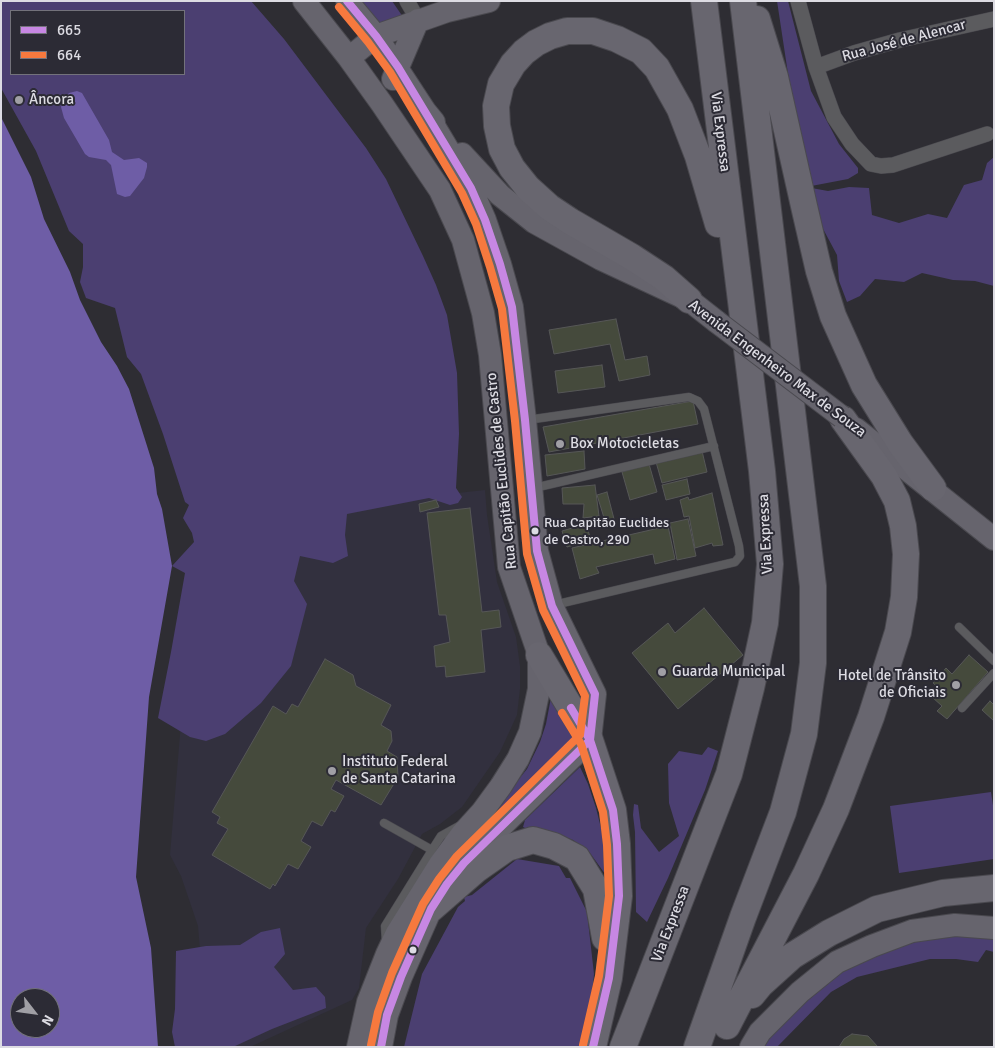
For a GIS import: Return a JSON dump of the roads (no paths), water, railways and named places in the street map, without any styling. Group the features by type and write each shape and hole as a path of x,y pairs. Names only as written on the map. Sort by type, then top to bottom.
{"highway":[{"name":"Via Expressa","path":"623,1047 728,774 751,688 765,623 770,564 762,471 704,1"},
{"path":"700,1046 743,916 783,812 804,734 813,663 813,586 743,1"},
{"path":"752,1 775,77 819,271 833,316 864,385 900,443 932,488"},
{"path":"689,300 656,273 549,207 528,188 512,168 502,149 497,126 496,106 502,84 513,64 536,43 567,31 593,31 617,39 641,51 657,68 670,88 689,130 715,213 725,252 752,396"},
{"path":"728,1026 806,874 836,809 871,717 898,632 904,597 906,554 897,501 884,476 842,418"},
{"path":"539,655 590,740 612,810 617,844 619,896 609,978 593,1047"},
{"path":"431,909 477,869 507,848 533,840 554,846 577,858 596,888 605,933 600,1014"},
{"path":"700,1046 728,1026 761,984 792,956 829,933 877,910 943,893 994,888"}],"main road":[{"path":"304,1 349,58 376,36 447,11 489,1"},
{"name":"Avenida Engenheiro Max de Souza","path":"347,1 376,36 398,67 425,111 471,165 500,195 522,213 569,242 689,300 932,488 994,539"},
{"path":"382,104 418,20"},
{"name":"Rua Capitão Euclides de Castro","path":"349,58 440,190 463,240 483,313 490,355 509,566 539,655 539,689 530,732 518,759 502,786 462,834 411,909 387,954 368,1002 358,1047"},
{"name":"Rua Capitão Euclides de Castro","path":"425,111 471,188 485,220 512,307 537,551 552,606 595,694 590,740"},
{"path":"380,1047 388,1015 401,977 431,909 447,884 464,863 590,740"},
{"path":"751,1047 760,1032 800,992 838,962 872,946 912,931 955,925 994,928"}],"street":[{"path":"407,1 418,20"},
{"path":"798,1 816,67 834,117 852,144 871,164 893,166 987,134"},
{"name":"Rua José de Alencar","path":"816,67 854,53 900,40 994,19"}],"lane":[{"path":"525,420 689,397 698,401 704,409 740,546 740,556 734,562 552,606"},
{"path":"532,488 714,446"},
{"path":"959,626 994,661"},
{"path":"962,708 994,673"},
{"path":"387,954 386,926 441,836 482,812"},
{"path":"384,823 432,850"}],"place":[{"name":"Âncora","path":"19,100"},
{"name":"Box Motocicletas","path":"560,444"},
{"name":"Rua Capitão Euclides de Castro, 290","path":"535,531"},
{"name":"Guarda Municipal","path":"662,672"},
{"name":"Hotel de Trânsito de Oficiais","path":"956,685"},
{"name":"Instituto Federal de Santa Catarina","path":"332,771"}]}
